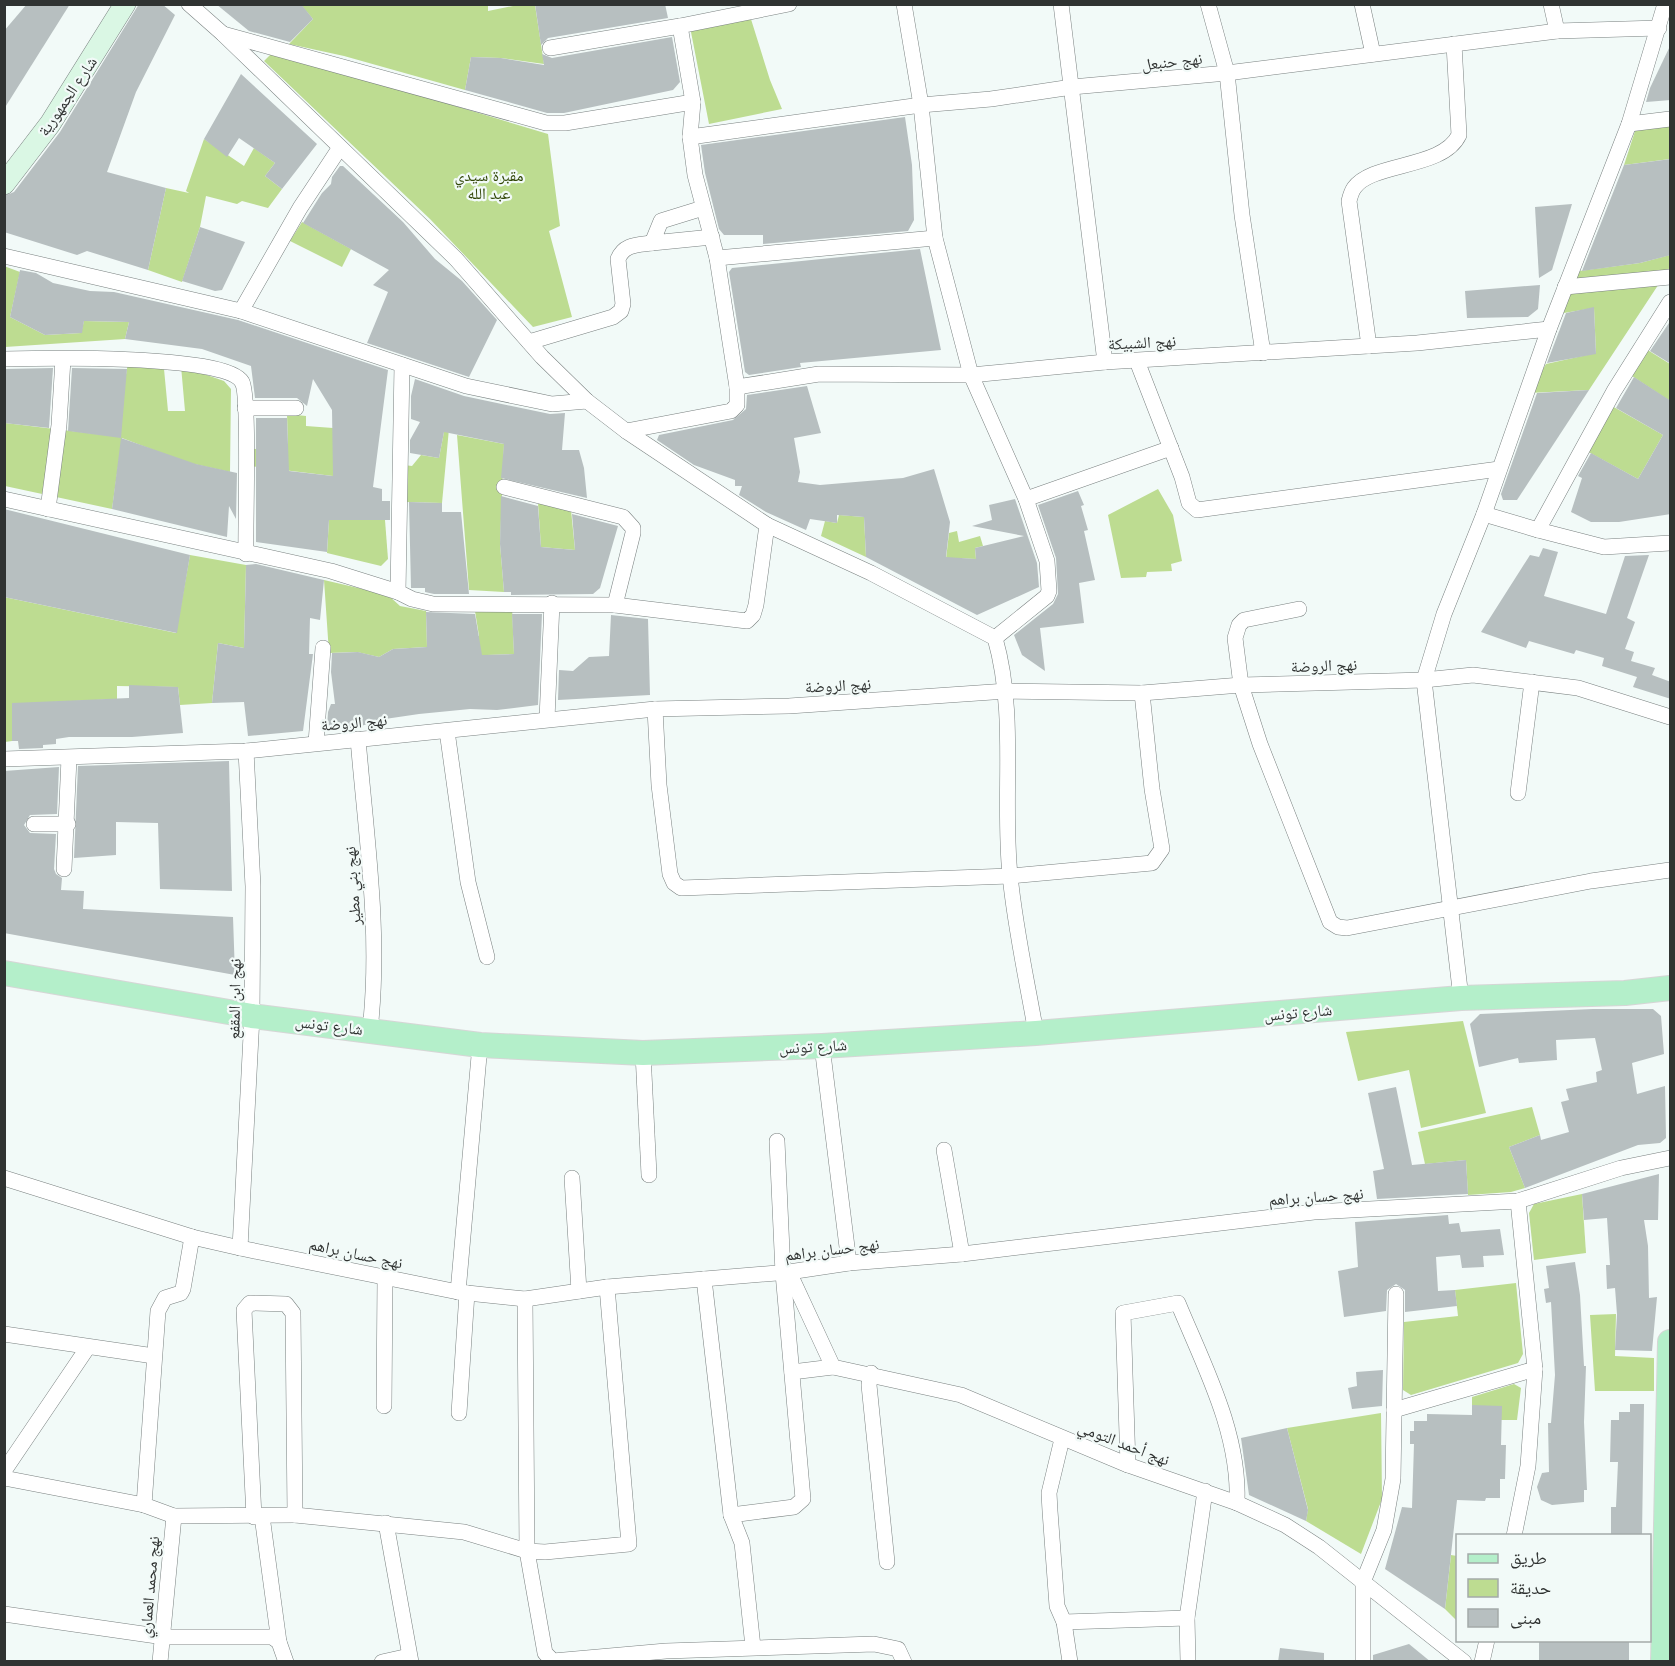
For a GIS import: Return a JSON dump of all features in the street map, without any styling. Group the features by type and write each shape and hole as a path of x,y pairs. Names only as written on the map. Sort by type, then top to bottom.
{"main road":[{"name":"شارع الجمهورية","path":"4,184 50,124 125,4"},
{"name":"شارع تونس","path":"4,973 252,1016 480,1045 644,1053 822,1046 1036,1033 1461,998 1625,993 1671,988"},
{"name":"شارع تونس","path":"1625,993 1661,1000 1671,1006"},
{"path":"1663,1662 1671,1342"}],"street":[{"path":"189,4 456,259 529,342 587,401 626,431 767,525 871,573 995,638 1007,692 1005,790 1010,876 1036,1033"},
{"path":"550,48 680,26 789,4"},
{"path":"904,4 921,105 935,238 971,375 1026,499 1047,561 1050,591 1044,599 995,638"},
{"path":"1060,4 1105,362"},
{"path":"1208,4 1227,73 1242,215 1263,353"},
{"path":"1362,4 1373,54"},
{"path":"1551,4 1557,31"},
{"path":"1461,998 1424,680 1444,614 1484,514 1549,329 1629,124 1665,4"},
{"path":"626,431 731,411 737,405 737,387 717,258 703,208 690,137 693,102 680,26"},
{"name":"نهج حنبعل","path":"690,137 921,105 991,99 1072,87 1227,73 1557,31 1659,28"},
{"path":"223,34 546,123 576,122 693,102"},
{"path":"1369,346 1349,201 1355,187 1364,179 1433,156 1456,141 1459,135 1454,44"},
{"path":"1629,124 1671,119"},
{"path":"241,311 294,219 339,149"},
{"path":"652,243 661,221 703,208"},
{"path":"529,342 613,317 621,311 623,304 618,259 627,246 712,237"},
{"path":"717,258 935,238"},
{"path":"4,256 241,311 466,386 552,404 587,401"},
{"path":"1565,287 1671,277"},
{"path":"1538,530 1614,391 1671,302"},
{"name":"نهج الشبيكة","path":"737,387 819,374 971,375 1105,362 1369,346 1549,329"},
{"path":"4,359 160,361 216,370 234,375 243,382 246,554"},
{"path":"48,509 59,424 63,359"},
{"path":"1137,361 1171,448 1189,503 1197,510 1499,470"},
{"path":"398,592 402,365"},
{"path":"245,408 296,408"},
{"path":"1026,499 1171,448"},
{"path":"504,487 623,517 633,528 633,533 615,605"},
{"path":"4,499 331,571 398,592 412,599 434,604 615,605 747,621 753,615 767,525"},
{"path":"1484,514 1604,547 1671,543"},
{"path":"547,719 552,603"},
{"path":"1299,609 1244,620 1239,625 1235,638 1241,686 1260,744 1330,922 1347,928 1590,881 1671,870"},
{"path":"316,743 323,648"},
{"name":"نهج الروضة","path":"4,759 246,751 655,709 789,706 1007,692 1142,693 1241,686 1424,680 1473,675 1578,688 1671,717"},
{"path":"1518,793 1532,682"},
{"path":"655,709 659,785 670,874 674,883 681,888 1010,876 1152,863 1158,858 1162,849 1152,789 1142,693"},
{"path":"447,731 468,882 487,957"},
{"name":"نهج بني مطير","path":"358,739 374,952 374,992 370,1030"},
{"name":"نهج ابن المقفع","path":"240,1248 252,1016 253,886 246,751"},
{"path":"64,869 68,824 69,758"},
{"path":"34,824 68,824"},
{"path":"459,1413 462,1292 480,1045"},
{"path":"822,1046 849,1263"},
{"path":"644,1053 649,1175"},
{"path":"731,1515 794,1507 802,1502 777,1141"},
{"path":"944,1150 962,1254"},
{"name":"نهج حسان براهم","path":"4,1178 192,1237 386,1278 462,1292 525,1299 607,1287 786,1273 849,1263 962,1254 1314,1212 1518,1201 1621,1168 1671,1158"},
{"path":"572,1178 579,1291"},
{"path":"1514,1534 1528,1466 1535,1369 1518,1201"},
{"path":"144,1505 158,1311 165,1298 181,1293 183,1289 192,1237"},
{"path":"786,1273 833,1367"},
{"path":"384,1406 386,1278"},
{"path":"704,1279 731,1515 742,1543 753,1647"},
{"path":"4,1478 144,1505 174,1516 295,1515 386,1523 464,1532 527,1551 545,1552 629,1544 607,1287"},
{"path":"1363,1662 1363,1582 1384,1530 1390,1496 1396,1294"},
{"path":"525,1299 527,1551 545,1653 553,1660 666,1656 753,1647 874,1644 898,1649 904,1662"},
{"path":"286,1662 279,1642 258,1517 243,1310 250,1303 286,1304 293,1313 295,1515"},
{"path":"1128,1466 1123,1313 1178,1303 1222,1409 1238,1480 1237,1503"},
{"path":"4,1334 154,1356"},
{"path":"4,1471 88,1347"},
{"name":"نهج أحمد التومي","path":"792,1372 833,1367 871,1373 960,1395 1128,1466 1237,1503 1285,1525 1319,1546 1464,1662"},
{"path":"1394,1410 1535,1369"},
{"path":"871,1373 869,1385 887,1562"},
{"path":"1062,1438 1050,1502 1057,1606 1064,1622 1070,1662"},
{"path":"1188,1662 1187,1617 1204,1491"},
{"name":"نهج محمد العماري","path":"160,1662 174,1516"},
{"path":"382,1662 410,1659 386,1523"},
{"path":"4,1614 164,1637 260,1635 272,1636 279,1642"},
{"path":"1064,1622 1187,1617"},
{"path":"1482,1662 1487,1642"}],"green space":[{"path":"488,4 488,11 518,5 535,5 544,64 501,58 471,57 465,90 344,56 289,44 313,19 301,5"},
{"path":"750,16 770,80 782,109 709,124 690,27"},
{"name":"مقبرة سيدي عبد الله","path":"274,51 548,134 560,226 549,231 572,317 533,327 430,219 264,61"},
{"path":"1670,121 1670,159 1624,165 1637,125"},
{"path":"204,139 244,166 254,148 275,163 265,176 282,189 268,208 242,201 237,204 206,196 200,227 182,282 148,270 166,188 189,193 186,191"},
{"path":"302,222 351,249 342,267 290,241"},
{"path":"1670,255 1670,267 1589,390 1529,393 1546,364 1596,353 1594,308 1558,314 1579,271 1640,263"},
{"path":"4,266 20,272 10,317 45,335 81,333 84,321 129,322 125,339 5,347"},
{"path":"1646,349 1670,364 1670,401 1629,374"},
{"path":"128,363 164,369 168,411 185,411 181,366 224,381 231,389 230,472 185,462 122,438 112,509 5,486 5,423 121,437 120,410"},
{"path":"1612,406 1663,435 1638,479 1583,449"},
{"path":"287,414 306,416 306,426 333,428 333,476 249,466 252,449 288,448"},
{"path":"447,416 450,418 442,503 407,502 404,465 412,466 421,455 439,458"},
{"path":"457,435 504,444 500,544 504,592 469,590"},
{"path":"1158,489 1173,515 1182,561 1171,564 1172,571 1147,572 1146,577 1121,578 1108,515"},
{"path":"538,503 571,510 575,550 541,547"},
{"path":"839,515 864,517 866,557 821,536 825,521 837,523"},
{"path":"329,520 385,520 388,559 381,566 327,553"},
{"path":"957,531 959,542 980,536 983,546 975,548 976,559 955,558 945,568 949,533"},
{"path":"190,555 246,565 244,648 218,643 212,703 180,705 178,687 117,686 117,699 12,704 12,741 5,742 4,597 176,633"},
{"path":"324,580 388,595 400,606 426,611 427,647 393,649 379,657 357,652 329,653"},
{"path":"512,606 514,654 487,655 487,664 464,637 479,636 475,611"},
{"path":"1463,1021 1486,1113 1421,1128 1409,1070 1358,1081 1346,1032"},
{"path":"1532,1107 1540,1135 1509,1147 1525,1188 1511,1192 1468,1195 1466,1160 1425,1164 1418,1132"},
{"path":"1582,1194 1586,1253 1534,1260 1529,1213 1534,1204"},
{"path":"1516,1283 1523,1354 1518,1363 1411,1395 1403,1390 1404,1322 1458,1316 1455,1290"},
{"path":"1616,1314 1615,1356 1654,1358 1654,1391 1595,1391 1590,1315"},
{"path":"1514,1384 1521,1388 1517,1420 1501,1420 1472,1405 1472,1397"},
{"path":"1381,1413 1382,1499 1361,1554 1306,1521 1308,1509 1287,1428"},
{"path":"1451,1555 1456,1556 1456,1620 1445,1609"}],"building":[{"path":"27,4 70,4 4,109 4,31"},
{"path":"139,4 162,4 175,15 136,92 107,172 166,188 148,270 87,251 77,255 4,232 4,196 14,192 60,132"},
{"path":"216,4 301,4 313,19 290,42 249,31"},
{"path":"535,4 665,4 668,18 548,38 541,45"},
{"path":"672,37 680,82 673,90 564,113 547,113 465,90 471,57 501,58 544,65 542,54 552,58"},
{"path":"1671,44 1671,100 1646,102 1650,88"},
{"path":"241,74 317,144 282,189 265,176 275,163 239,138 227,157 204,139"},
{"path":"905,117 912,165 914,220 908,231 763,244 763,235 724,235 719,229 705,173 701,145"},
{"path":"1671,159 1671,255 1640,263 1582,271 1624,165"},
{"path":"340,166 343,166 403,222 435,259 462,281 497,320 469,377 367,343 388,292 373,285 389,270 303,223 322,193 331,184 332,177"},
{"path":"1572,204 1552,270 1539,278 1535,207"},
{"path":"200,227 245,242 222,290 215,291 182,281"},
{"path":"920,249 941,350 800,363 801,367 749,375 745,372 729,272 732,268"},
{"path":"20,270 36,273 53,283 90,291 114,292 238,320 388,370 373,487 382,489 382,501 390,501 390,520 329,520 327,552 256,542 256,418 287,418 289,471 333,476 332,410 313,379 307,406 297,398 255,398 251,366 202,349 125,339 129,322 84,321 82,333 45,335 10,317"},
{"path":"1540,285 1538,309 1528,317 1467,318 1465,291"},
{"path":"1594,307 1596,354 1547,363 1566,313"},
{"path":"1671,320 1671,364 1650,351"},
{"path":"53,368 49,428 4,423 4,369"},
{"path":"72,368 127,369 121,438 68,431"},
{"path":"1634,377 1671,401 1671,514 1619,522 1591,522 1571,512 1582,478 1578,476 1591,453 1638,479 1663,435 1616,408"},
{"path":"415,379 464,396 550,414 565,413 562,450 579,450 584,468 587,498 501,478 504,444 444,432 439,458 410,453 410,440 420,422 411,419 411,396"},
{"path":"807,386 821,433 794,438 800,472 798,482 820,485 903,478 934,469 950,522 946,557 976,559 975,548 1024,536 972,526 992,520 989,505 1015,499 1037,563 1039,587 977,615 866,557 864,517 837,515 837,523 810,519 806,530 766,512 739,495 742,486 735,486 735,480 694,465 657,440 659,435 733,420 746,409 747,395"},
{"path":"1589,390 1517,500 1503,500 1501,494 1537,393"},
{"path":"121,438 196,464 237,473 236,519 229,506 227,537 112,509"},
{"path":"1078,491 1084,505 1081,506 1088,530 1084,531 1095,580 1079,583 1084,623 1040,628 1045,671 1022,655 1014,635 1053,604 1058,594 1056,558 1038,505"},
{"path":"501,496 538,506 541,547 575,550 572,514 618,526 600,588 593,594 511,595 511,592 504,592 500,544"},
{"path":"409,502 442,503 442,512 461,512 469,594 434,594 425,592 425,588 411,588"},
{"path":"4,509 190,555 177,633 4,597"},
{"path":"1543,548 1558,552 1544,596 1606,614 1625,556 1649,555 1627,618 1635,622 1625,649 1634,652 1631,661 1655,668 1652,675 1671,682 1671,699 1633,687 1637,677 1602,666 1604,658 1576,650 1574,654 1529,641 1526,648 1481,632 1530,555 1539,557"},
{"path":"256,564 324,580 320,620 310,618 309,654 313,654 303,731 248,736 244,702 212,703 218,643 244,648 246,565"},
{"path":"426,612 475,614 482,655 514,654 512,614 542,614 538,705 497,710 470,709 419,714 385,719 354,728 327,728 328,712 331,704 335,704 331,672 332,653 358,652 379,657 393,649 427,647"},
{"path":"611,615 648,619 650,695 558,700 559,670 573,671 589,657 609,656"},
{"path":"129,685 178,687 183,733 132,737 69,737 56,739 56,744 43,745 43,748 19,749 18,741 12,741 12,703 129,698"},
{"path":"229,761 232,891 160,889 158,823 116,822 116,855 74,858 78,766"},
{"path":"59,767 57,814 30,815 24,825 30,833 56,834 54,869 56,874 62,878 61,890 84,891 83,909 233,917 235,975 4,933 4,771"},
{"path":"1653,1009 1661,1016 1664,1054 1632,1063 1637,1094 1665,1086 1666,1138 1660,1143 1638,1145 1525,1188 1509,1147 1540,1135 1541,1140 1569,1132 1561,1102 1569,1100 1566,1089 1597,1082 1596,1072 1602,1070 1595,1038 1556,1040 1557,1060 1519,1063 1518,1058 1479,1067 1470,1024 1480,1014"},
{"path":"1396,1087 1412,1165 1466,1160 1468,1194 1377,1199 1373,1171 1384,1169 1368,1093"},
{"path":"1659,1174 1658,1220 1644,1220 1648,1246 1649,1298 1657,1297 1652,1351 1615,1350 1617,1314 1615,1288 1607,1289 1606,1265 1610,1265 1607,1218 1584,1220 1582,1194"},
{"path":"1448,1215 1449,1224 1459,1223 1461,1232 1500,1229 1504,1255 1483,1256 1484,1267 1462,1268 1460,1255 1436,1257 1438,1291 1455,1290 1457,1306 1405,1312 1405,1290 1396,1284 1387,1290 1386,1311 1344,1317 1338,1271 1358,1267 1355,1222"},
{"path":"1575,1262 1580,1295 1584,1366 1586,1366 1584,1422 1587,1490 1584,1490 1584,1502 1552,1505 1541,1500 1537,1487 1542,1473 1549,1472 1548,1423 1551,1423 1555,1375 1551,1302 1546,1303 1544,1289 1549,1288 1546,1266"},
{"path":"1383,1370 1382,1406 1352,1409 1348,1388 1357,1386 1356,1372"},
{"path":"1630,1404 1644,1404 1642,1534 1611,1534 1611,1507 1616,1507 1618,1462 1610,1462 1611,1420 1619,1420 1619,1412 1630,1412"},
{"path":"1472,1405 1502,1406 1501,1445 1506,1445 1505,1479 1500,1479 1500,1498 1486,1498 1485,1501 1457,1500 1445,1609 1385,1569 1402,1507 1412,1508 1414,1444 1410,1444 1410,1431 1414,1431 1414,1421 1427,1421 1427,1414 1472,1415"},
{"path":"1287,1428 1308,1510 1306,1521 1249,1495 1241,1438"},
{"path":"1539,1642 1629,1642 1629,1662 1539,1662"},
{"path":"1409,1644 1431,1662 1373,1662 1373,1655"},
{"path":"1280,1648 1324,1653 1324,1662 1278,1662"}]}
